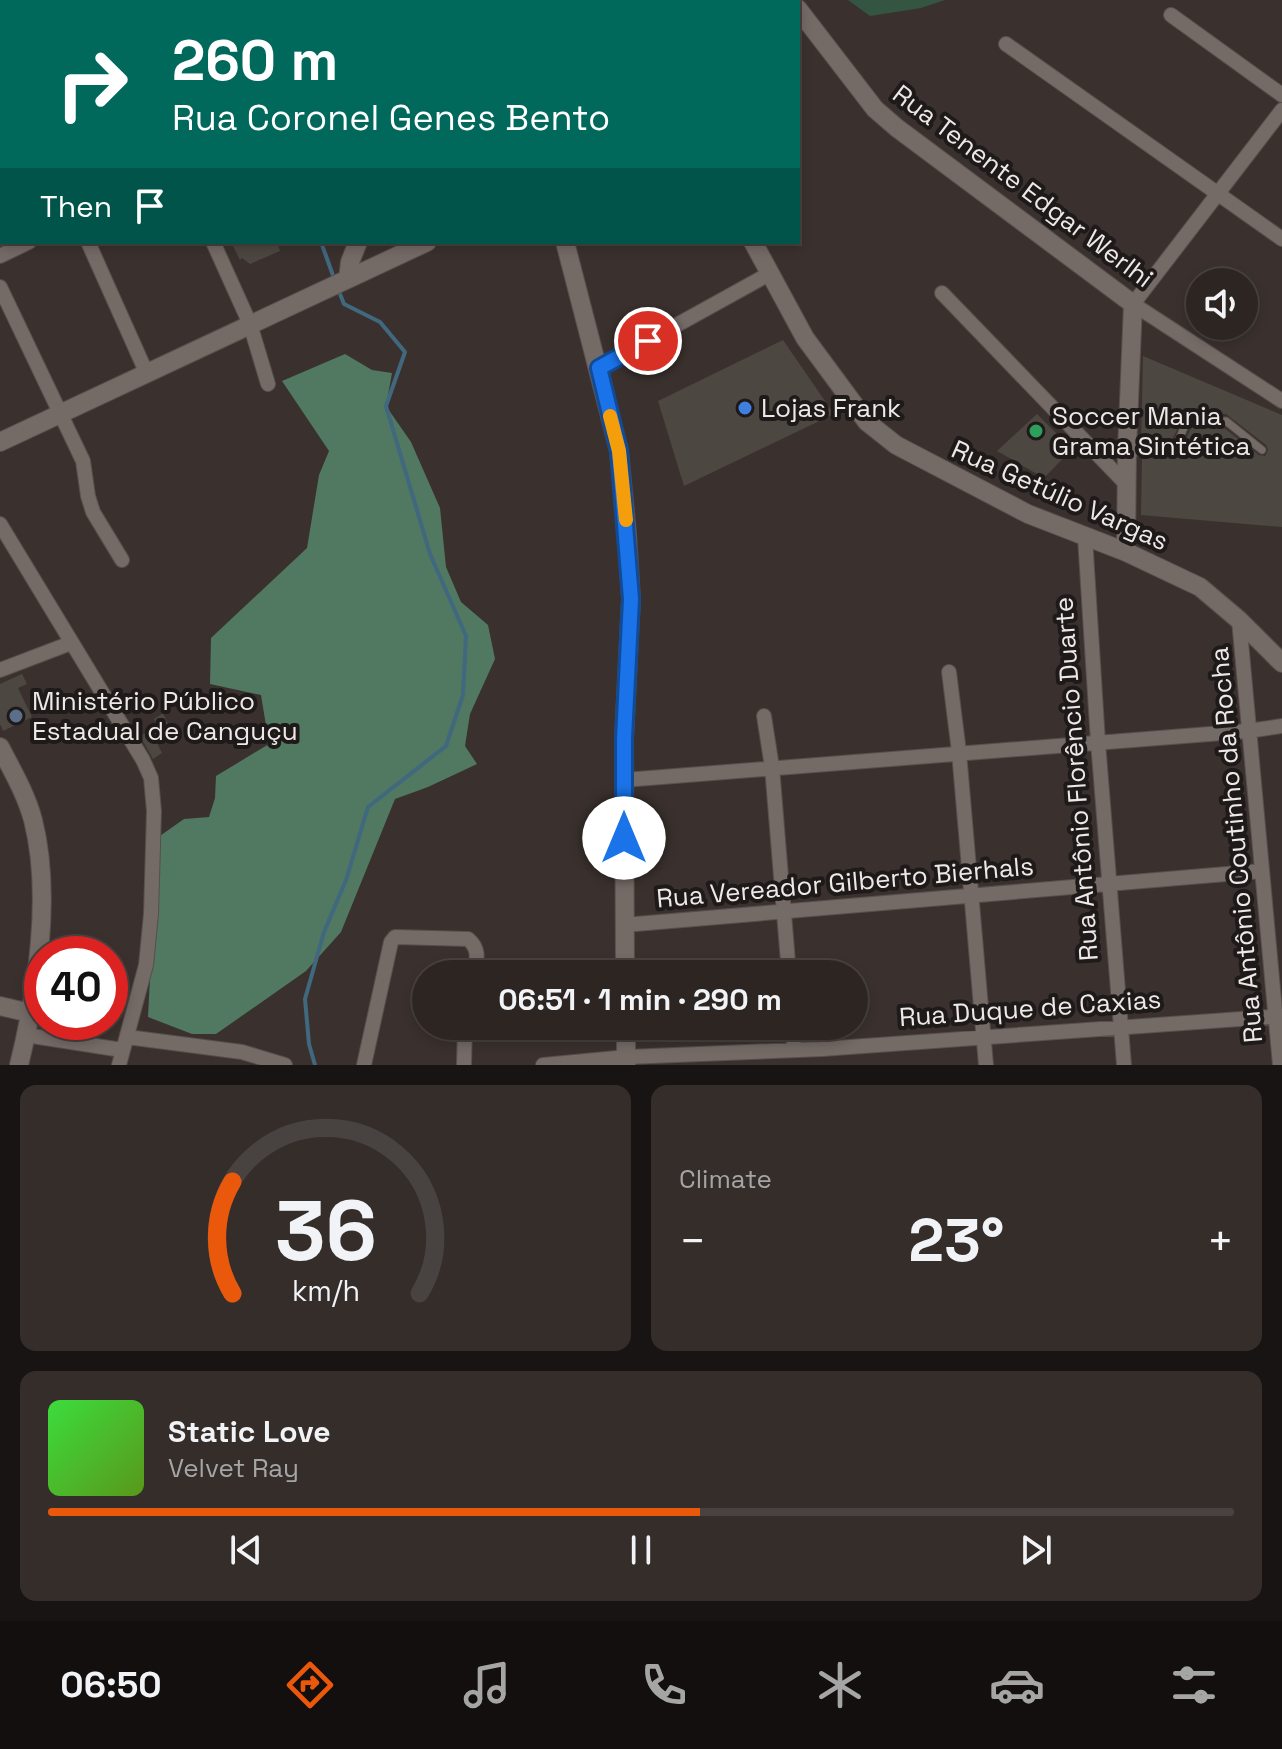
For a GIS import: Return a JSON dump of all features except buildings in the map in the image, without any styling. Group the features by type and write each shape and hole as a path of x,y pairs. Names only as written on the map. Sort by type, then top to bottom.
{"street":[{"name":"Rua Tenente Edgar Werlhi","path":"800,12 875,109 897,128 1133,304 1282,401"},
{"path":"1171,15 1282,95"},
{"path":"1006,44 1282,239"},
{"path":"1126,552 1133,304 1282,110"},
{"path":"0,256 25,244"},
{"path":"89,244 147,374"},
{"path":"214,244 250,324 268,384"},
{"path":"345,280 357,244"},
{"path":"0,442 423,244"},
{"path":"566,244 619,451 627,533 631,599 624,738 625,960"},
{"name":"Rua Getúlio Vargas","path":"754,244 805,338 867,422 896,445 939,470 1028,514 1126,552 1200,587 1282,663"},
{"path":"599,368 769,274"},
{"path":"0,287 83,461 93,512 122,560"},
{"path":"942,293 1126,484"},
{"path":"0,524 151,778 154,811 146,965 119,1065"},
{"name":"Rua Antônio Florêncio Duarte","path":"1085,537 1124,1065"},
{"name":"Rua Antônio Coutinho da Rocha","path":"1239,620 1279,1016 1280,1065"},
{"path":"0,670 71,643"},
{"path":"949,672 959,752 986,1065"},
{"path":"764,716 772,767 788,960"},
{"path":"624,780 1282,726"},
{"path":"0,747 34,821 41,919 39,936"},
{"name":"Rua Vereador Gilberto Bierhals","path":"624,925 1262,871"},
{"path":"364,1065 391,942 395,937 468,939 476,945 477,960"},
{"path":"0,1006 24,1012"},
{"name":"Rua Duque de Caxias","path":"543,1065 822,1049 1279,1016"},
{"path":"19,1065 25,1040"},
{"path":"88,1040 285,1065"},
{"path":"464,1065 465,1040"},
{"path":"626,1040 626,1061"},
{"path":"794,1040 794,1049"},
{"path":"813,1065 822,1049"}],"lane":[{"path":"1127,450 1141,453 1176,448 1186,422 1190,421 1226,421 1262,450"}],"green space":[{"path":"848,0 945,0 921,8 870,16"},
{"path":"345,354 372,370 392,373 386,406 411,442 440,508 446,567 461,602 488,625 495,659 470,714 465,746 477,764 395,799 341,932 306,971 216,1034 192,1034 148,1017 157,838 184,819 209,817 215,798 216,776 269,744 261,695 210,684 211,638 307,548 319,475 329,451 282,381"}],"waterway":[{"path":"322,244 335,281"},
{"path":"315,1065 309,1044 305,999 324,932 346,880 368,807 446,746 463,695 466,636 430,554 386,406 405,352 380,322 344,304 338,289"}],"slow traffic":[{"path":"610,416 619,451 626,520"}],"place":[{"name":"Lojas Frank","path":"745,408"},
{"name":"Soccer Mania Grama Sintética","path":"1036,431"},
{"name":"Ministério Público Estadual de Canguçu","path":"16,716"}],"route":[{"path":"624,838 624,738 631,599 619,451 599,368 648,341"}]}
